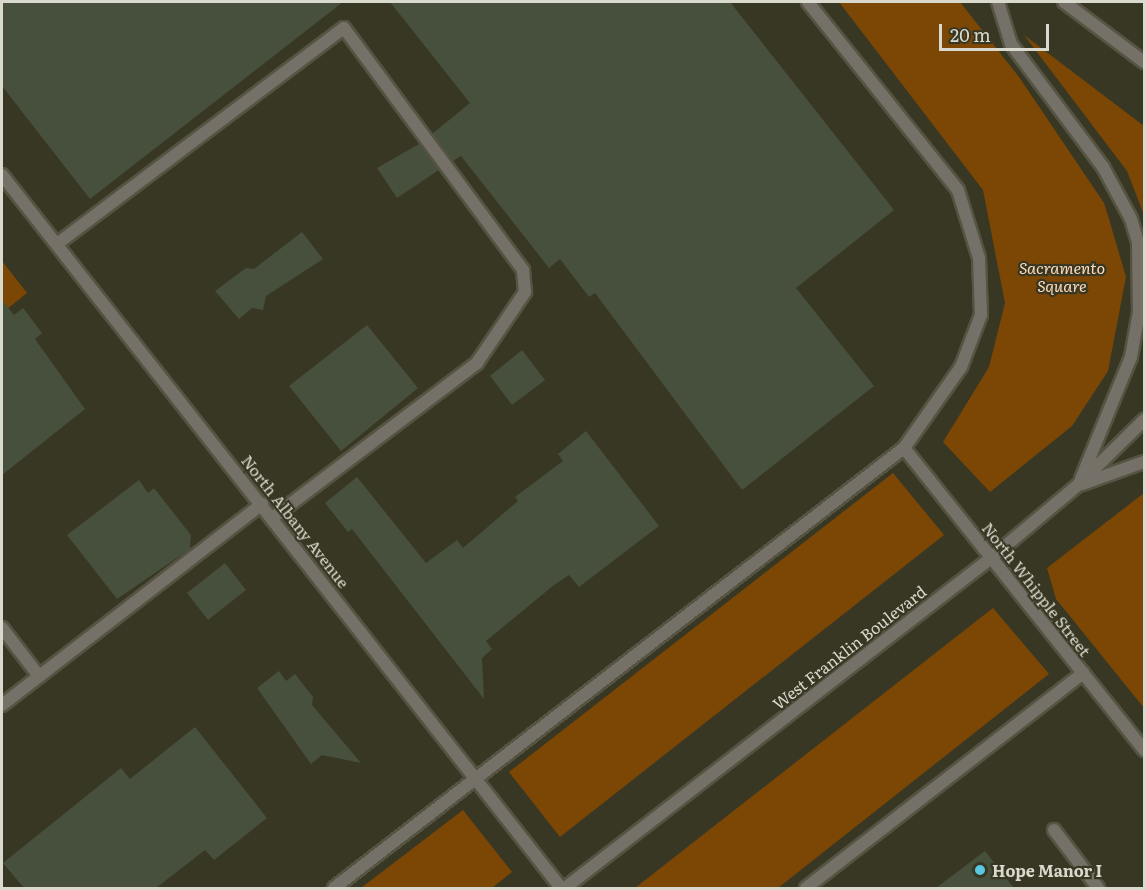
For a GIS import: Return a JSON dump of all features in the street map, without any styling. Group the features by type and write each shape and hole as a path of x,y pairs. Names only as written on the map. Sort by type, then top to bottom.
{"street":[{"path":"334,888 904,448 961,367 981,315 979,258 958,190 808,2"},
{"path":"999,2 1011,44 1103,167 1131,219 1138,242 1139,312 1131,357 1078,485"},
{"path":"1064,2 1144,62"},
{"path":"57,244 344,28 524,270 525,292 477,363 272,518"},
{"name":"North Albany Avenue","path":"2,175 563,888"},
{"name":"West Franklin Boulevard","path":"563,888 991,558 1078,485 1144,420"},
{"name":"North Whipple Street","path":"904,448 1144,750"},
{"path":"1078,485 1144,462"},
{"path":"2,705 262,504"},
{"path":"2,628 39,676"},
{"path":"806,888 1083,673"},
{"path":"1053,830 1098,888"}],"green space":[{"name":"Sacramento Square","path":"839,2 960,2 1019,77 1104,203 1109,219 1126,277 1108,371 1072,426 990,492 943,442 989,367 1005,303 983,190"},
{"path":"1024,35 1144,126 1144,215 1127,171"},
{"path":"2,261 27,293 2,313"},
{"path":"893,473 944,535 560,837 509,772"},
{"path":"1144,493 1144,708 1056,599 1047,568"},
{"path":"993,608 1049,674 778,888 635,888"},
{"path":"463,810 512,872 492,888 361,888"}],"building":[{"path":"2,2 343,2 90,199 2,86"},
{"path":"390,2 730,2 894,210 796,288 874,386 742,490 595,293 589,297 560,259 549,268 461,156 453,161 432,134 470,103"},
{"path":"419,144 439,170 397,198 377,168"},
{"path":"302,232 323,259 266,296 263,310 252,308 239,319 215,291 246,268 254,269"},
{"path":"2,300 14,315 23,308 42,333 35,339 85,409 2,475"},
{"path":"367,325 418,388 341,451 289,386"},
{"path":"522,350 545,380 512,405 490,376"},
{"path":"586,431 659,526 579,587 569,575 486,641 492,649 482,658 484,699 352,529 348,532 325,503 357,477 426,563 457,540 463,548 518,501 515,497 563,461 558,454"},
{"path":"139,480 148,493 154,488 191,535 190,549 117,599 67,535"},
{"path":"225,563 246,590 208,620 187,593"},
{"path":"279,671 286,681 295,674 313,697 312,705 361,763 322,755 311,764 257,688"},
{"path":"195,727 267,818 214,860 205,850 156,888 24,888 3,863 121,768 130,779"},
{"name":"Hope Manor I","path":"985,851 1014,888 936,888"}],"place":[{"name":"Hope Manor I","path":"980,870"}]}
